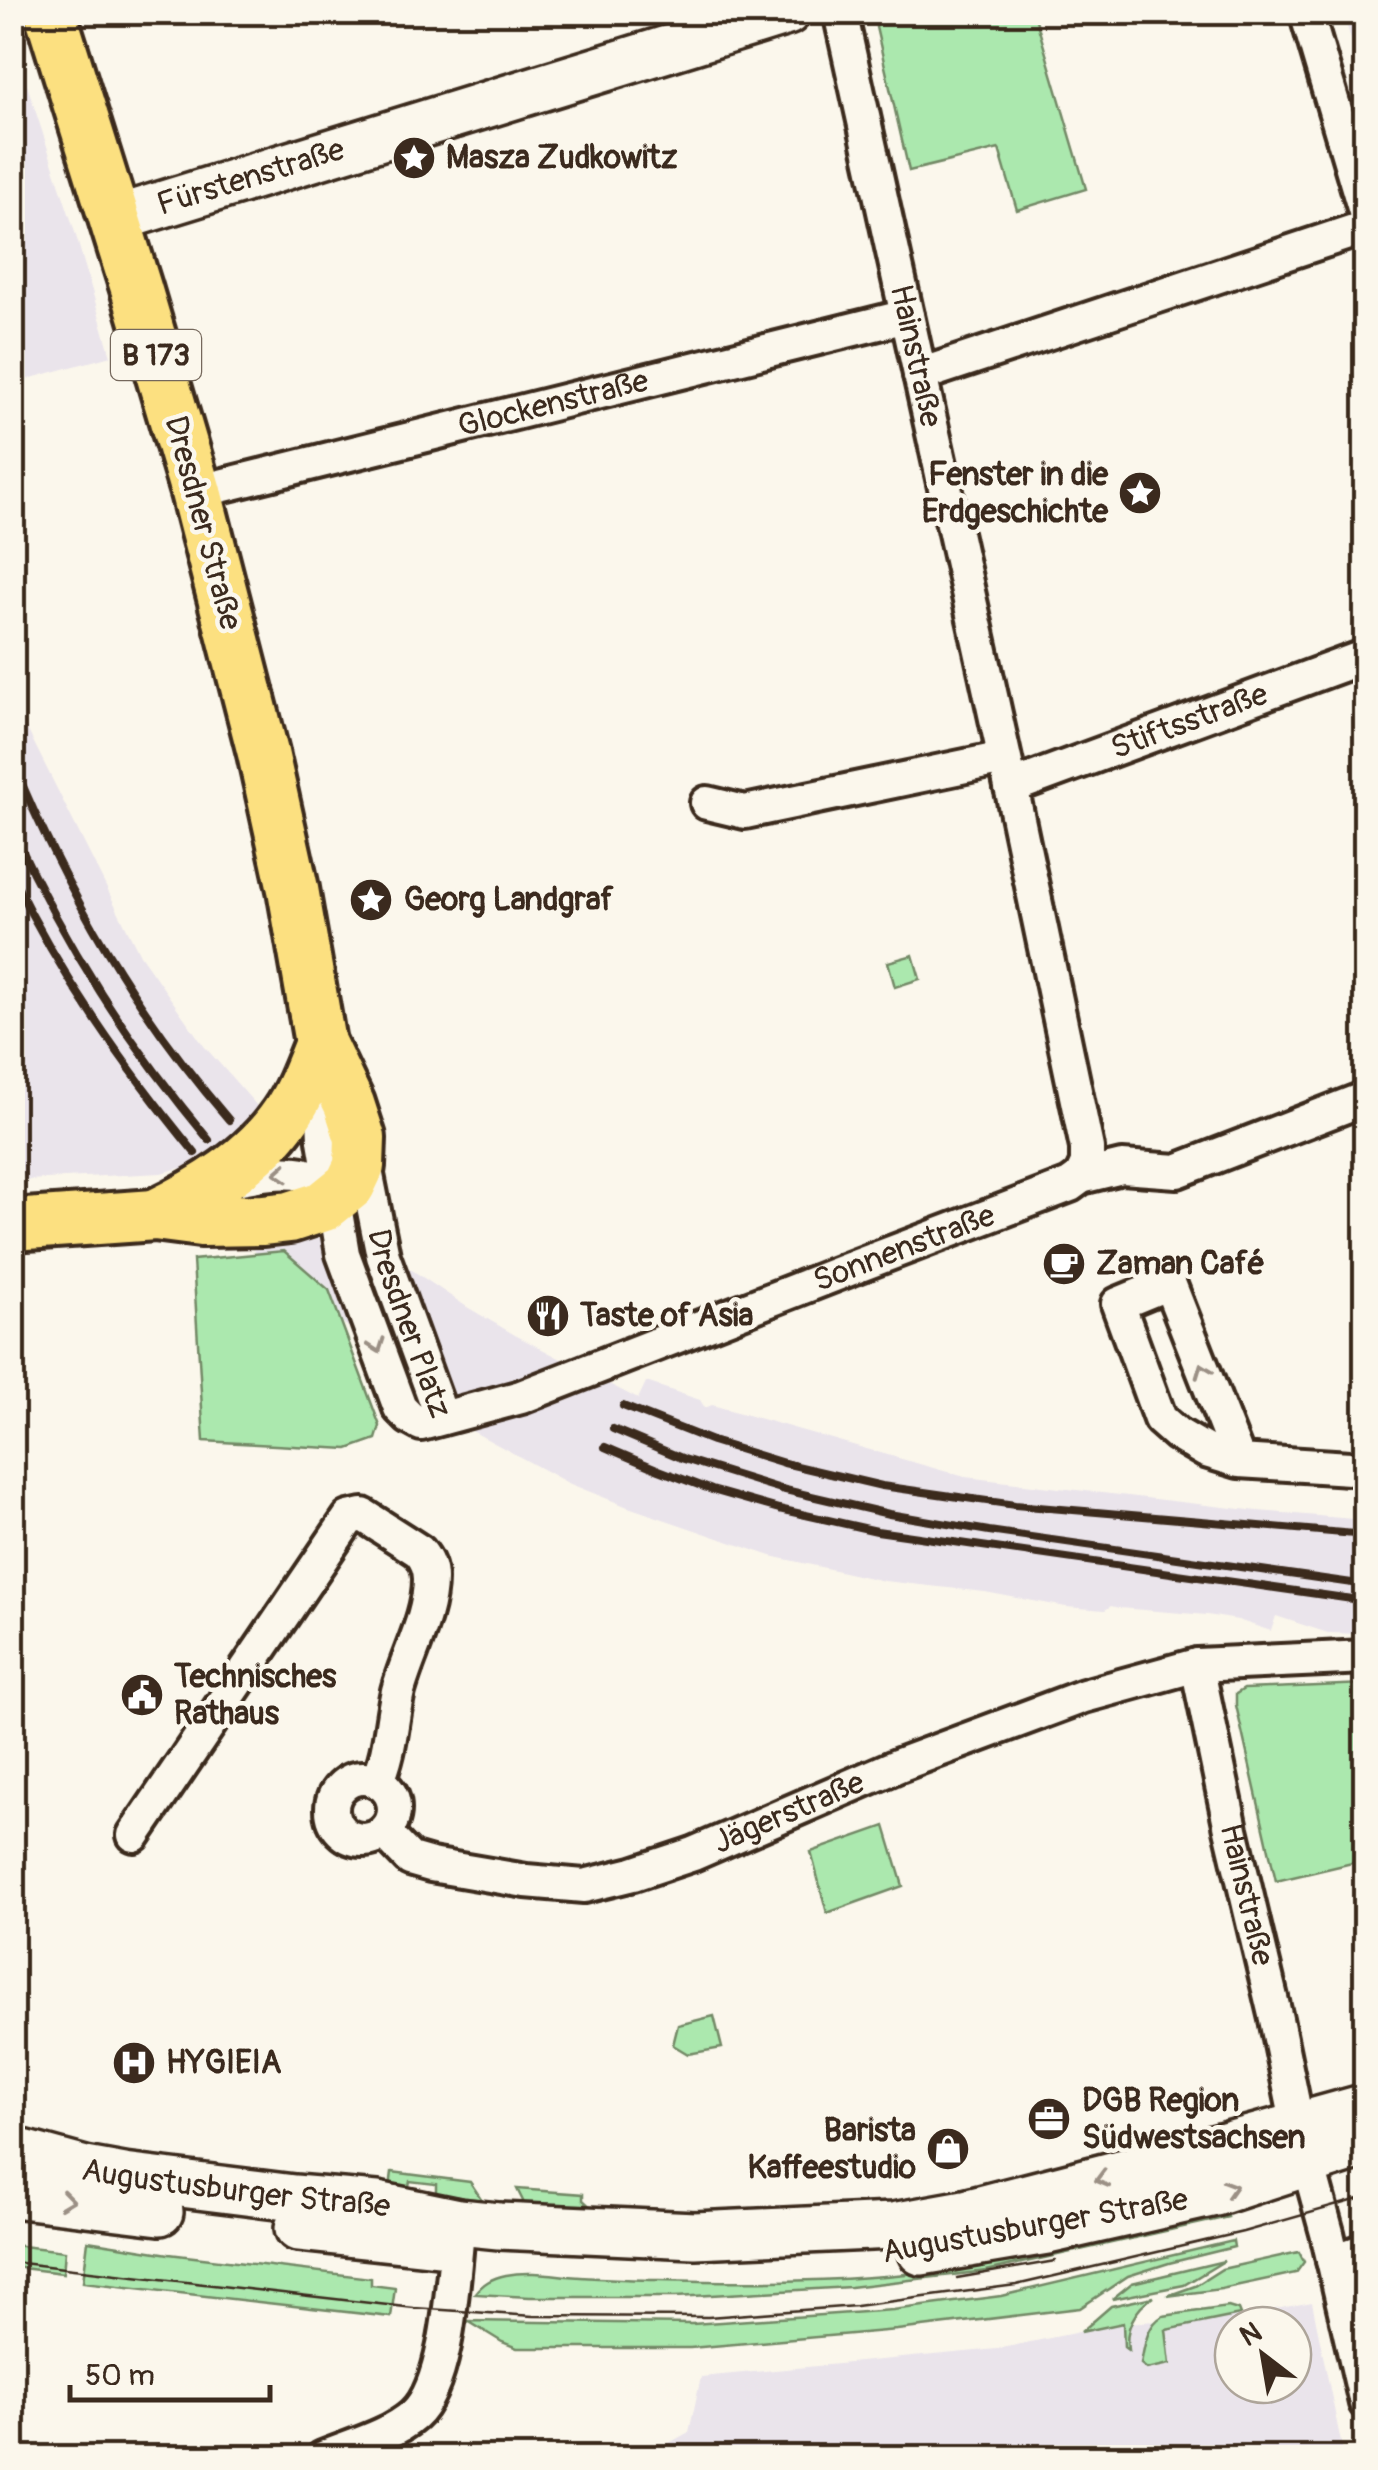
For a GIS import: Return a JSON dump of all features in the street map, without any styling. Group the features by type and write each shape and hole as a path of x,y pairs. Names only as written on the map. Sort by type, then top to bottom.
{"main road":[{"name":"Dresdner Straße","path":"50,12 196,492 263,753 320,1043 360,1138"},
{"name":"Fürstenstraße","path":"114,219 787,12"},
{"path":"154,1215 215,1182 249,1155 284,1118 320,1043"},
{"path":"12,1225 154,1215 202,1221 263,1220 313,1210 356,1176 360,1138"},
{"name":"Augustusburger Straße","path":"1302,2145 1366,2107"},
{"name":"Augustusburger Straße","path":"12,2194 228,2221 458,2233 695,2235 894,2226 1302,2145 1366,2144"},
{"name":"Augustusburger Straße","path":"12,2150 124,2177 377,2205 458,2233"}],"street":[{"name":"Hainstraße","path":"840,12 1087,1148 1082,1176"},
{"path":"1306,12 1366,214"},
{"path":"920,375 1366,226"},
{"name":"Glockenstraße","path":"196,492 907,316"},
{"name":"Stiftsstraße","path":"1007,772 1366,656"},
{"path":"707,803 745,812 1007,772"},
{"name":"Dresdner Straße","path":"320,1043 323,1124 343,1254"},
{"name":"Sonnenstraße","path":"442,1418 521,1398 1070,1185 1082,1176 1122,1166 1177,1171 1366,1098"},
{"name":"Dresdner Platz","path":"343,1254 400,1408 420,1424 442,1418 379,1242 360,1138"},
{"path":"215,1182 284,1171 302,1172 335,1193 379,1242"},
{"path":"1238,1461 1170,1282 1118,1304 1160,1419 1199,1448 1238,1461 1366,1470"},
{"path":"134,1834 349,1518 363,1515 419,1550 430,1573 429,1599 398,1691 385,1766 377,1782"},
{"name":"Jägerstraße","path":"384,1832 410,1859 420,1862 526,1881 584,1886 693,1854 899,1766 1067,1702 1197,1664 1366,1657"},
{"name":"Hainstraße","path":"1197,1664 1302,2145 1366,2403"},
{"path":"362,1778 377,1782 388,1790 394,1816 377,1838 357,1840 340,1830 332,1812 336,1793 343,1785 362,1778"},
{"path":"323,2458 390,2430 415,2414 429,2396 446,2334 458,2233"},
{"path":"1332,2260 1366,2250"}],"shaded area":[{"path":"1343,13 1365,13 1365,86"},
{"path":"12,39 111,356 13,383"},
{"path":"12,699 140,955 204,1046 258,1107 245,1122 310,1187 409,1268 515,1335 638,1399 646,1382 700,1400 705,1408 712,1405 965,1477 1365,1520 1365,1634 1328,1633 1276,1616 1271,1631 1207,1615 1111,1606 1105,1610 1066,1607 985,1592 884,1581 771,1556 568,1483 398,1391 411,1374 275,1272 210,1206 180,1168 161,1173 27,1180 12,1160"},
{"path":"1313,2307 1344,2457 642,2458 689,2432 701,2377 997,2349 1123,2323 1157,2321 1166,2330 1213,2321 1213,2405 1313,2405"}],"green space":[{"path":"887,13 1034,13 1086,189 1017,210 999,149 909,171 876,27"},
{"path":"913,955 920,979 895,987 888,962"},
{"path":"284,1251 329,1290 380,1426 376,1439 348,1449 204,1441 193,1260"},
{"path":"1365,1684 1365,1860 1276,1881 1236,1694 1244,1689"},
{"path":"885,1826 903,1886 827,1913 811,1852"},
{"path":"714,2016 722,2048 688,2054 673,2045 678,2025"},
{"path":"392,2172 470,2182 482,2200 436,2194 436,2184 410,2181 408,2191 390,2188"},
{"path":"517,2189 583,2194 583,2200 595,2211 523,2205"},
{"path":"1225,2208 1228,2217 986,2271 850,2287 676,2297 475,2294 492,2279 521,2273 741,2281 906,2274 1016,2257"},
{"path":"88,2241 371,2278 371,2285 395,2288 391,2317 83,2282"},
{"path":"1233,2241 1234,2247 1128,2276 1080,2308 897,2330 690,2348 517,2348 468,2321 692,2324 893,2310 1001,2296"},
{"path":"13,2245 65,2251 63,2273 13,2267"},
{"path":"1299,2252 1304,2262 1296,2273 1167,2296 1195,2286 1222,2269"},
{"path":"1224,2261 1184,2285 1112,2299 1132,2283"},
{"path":"1153,2297 1132,2320 1128,2350 1124,2347 1123,2323 1081,2332 1111,2306"},
{"path":"1213,2309 1213,2320 1166,2330 1170,2364 1147,2369 1141,2364 1145,2343 1150,2330 1163,2316"}],"tram line":[{"path":"12,2262 414,2308 533,2316 708,2317 856,2306 1016,2285 1243,2232 1366,2197"},
{"path":"957,2278 1055,2261"}],"railway":[{"path":"12,760 56,857 106,949 163,1037 229,1120"},
{"path":"12,829 100,992 209,1140"},
{"path":"12,876 51,950 95,1020 195,1153"},
{"path":"623,1406 712,1441 882,1486 1015,1505 1366,1535"},
{"path":"613,1429 684,1459 781,1489 889,1514 1366,1585"},
{"path":"605,1447 712,1490 877,1531 1366,1601"}],"place":[{"name":"Masza Zudkowitz","path":"414,158"},
{"name":"Fenster in die Erdgeschichte","path":"1140,493"},
{"name":"Georg Landgraf","path":"371,900"},
{"name":"Zaman Café","path":"1064,1264"},
{"name":"Taste of Asia","path":"548,1316"},
{"name":"Technisches Rathaus","path":"142,1695"},
{"name":"HYGIEIA","path":"134,2063"},
{"name":"DGB Region Südwestsachsen","path":"1049,2119"},
{"name":"Barista Kaffeestudio","path":"948,2149"}]}
